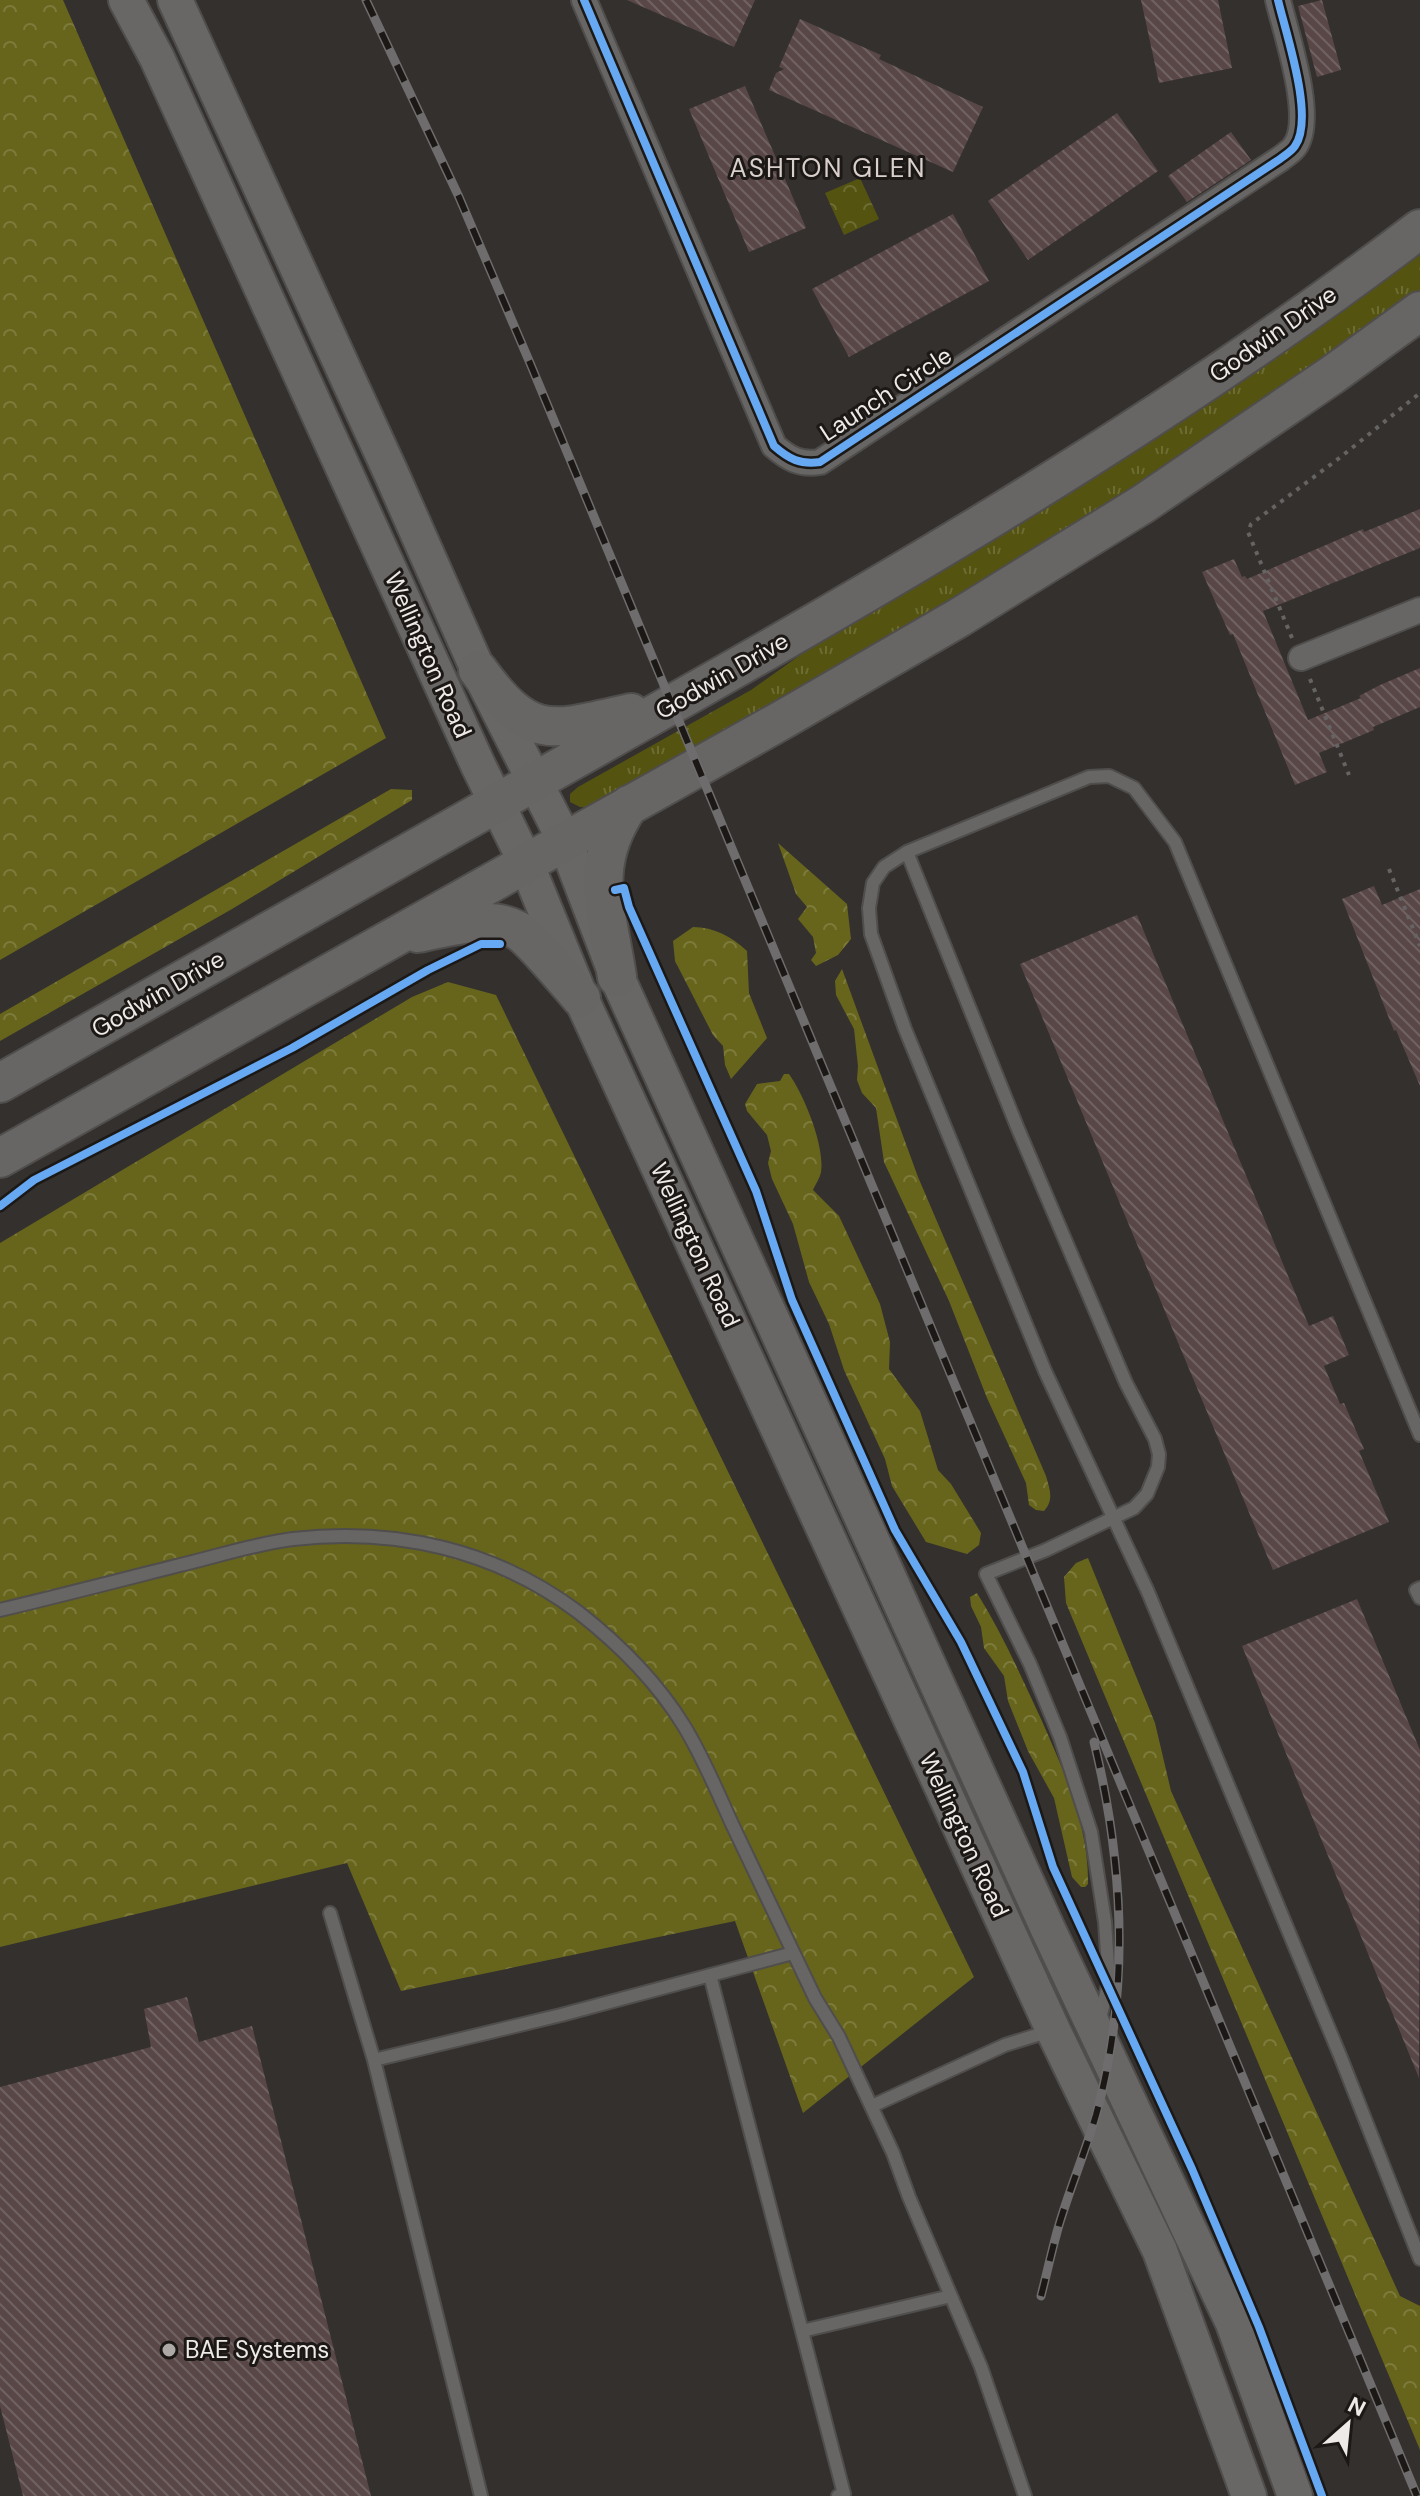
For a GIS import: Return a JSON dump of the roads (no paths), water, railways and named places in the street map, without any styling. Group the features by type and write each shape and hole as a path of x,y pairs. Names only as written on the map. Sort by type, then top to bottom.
{"main road":[{"name":"Wellington Road","path":"126,0 157,58 526,863 581,998 1053,2030 1160,2251 1249,2496"},
{"name":"Wellington Road","path":"175,0 478,670 565,841 617,977 1097,2034 1233,2323 1295,2496"},
{"name":"Godwin Drive","path":"0,1083 907,570 1058,478 1272,337 1420,229"},
{"path":"0,1158 946,625 1143,504 1420,311"},
{"path":"478,670 510,709 533,723 547,726 574,726 673,704"},
{"path":"617,977 602,878 606,847 629,805"},
{"path":"392,938 436,929 500,924 519,931 581,998"}],"street":[{"name":"Launch Circle","path":"584,0 774,446 789,459 807,464 820,462 1280,159 1295,146 1302,126 1303,107 1278,0"},
{"path":"1301,658 1420,610"}],"lane":[{"path":"1420,1435 1175,842 1134,788 1109,776 1089,777 907,852 884,867 873,883 869,908 871,934 905,1029 1045,1371 1154,1606 1335,2043 1420,2259"},
{"path":"907,852 1030,1157 1159,1454 1158,1467 1147,1494 1134,1508 1046,1550 986,1574 1030,1664 1060,1737 1091,1832 1105,1922 1109,1981 1097,2034"},
{"path":"0,1610 242,1549 293,1539 345,1536 395,1538 439,1545 481,1558 553,1593 595,1625 658,1689 698,1750 793,1953 872,2106 981,2367 1025,2496"},
{"path":"1420,1588 1416,1590 1420,1598"},
{"path":"330,1913 374,2060 481,2496"},
{"path":"374,2060 561,2015 793,1953"},
{"path":"710,1975 844,2494 838,2496"},
{"path":"872,2106 1005,2045 1053,2030"},
{"path":"802,2331 951,2296"}],"railway":[{"path":"366,0 459,197 530,363 1417,2496"},
{"path":"1041,2296 1059,2225 1096,2115 1114,2022 1118,1975 1117,1882 1112,1835 1094,1742"}],"place":[{"name":"BAE Systems","path":"169,2350"}],"district":[{"name":"ASHTON GLEN","path":"828,168"}]}
